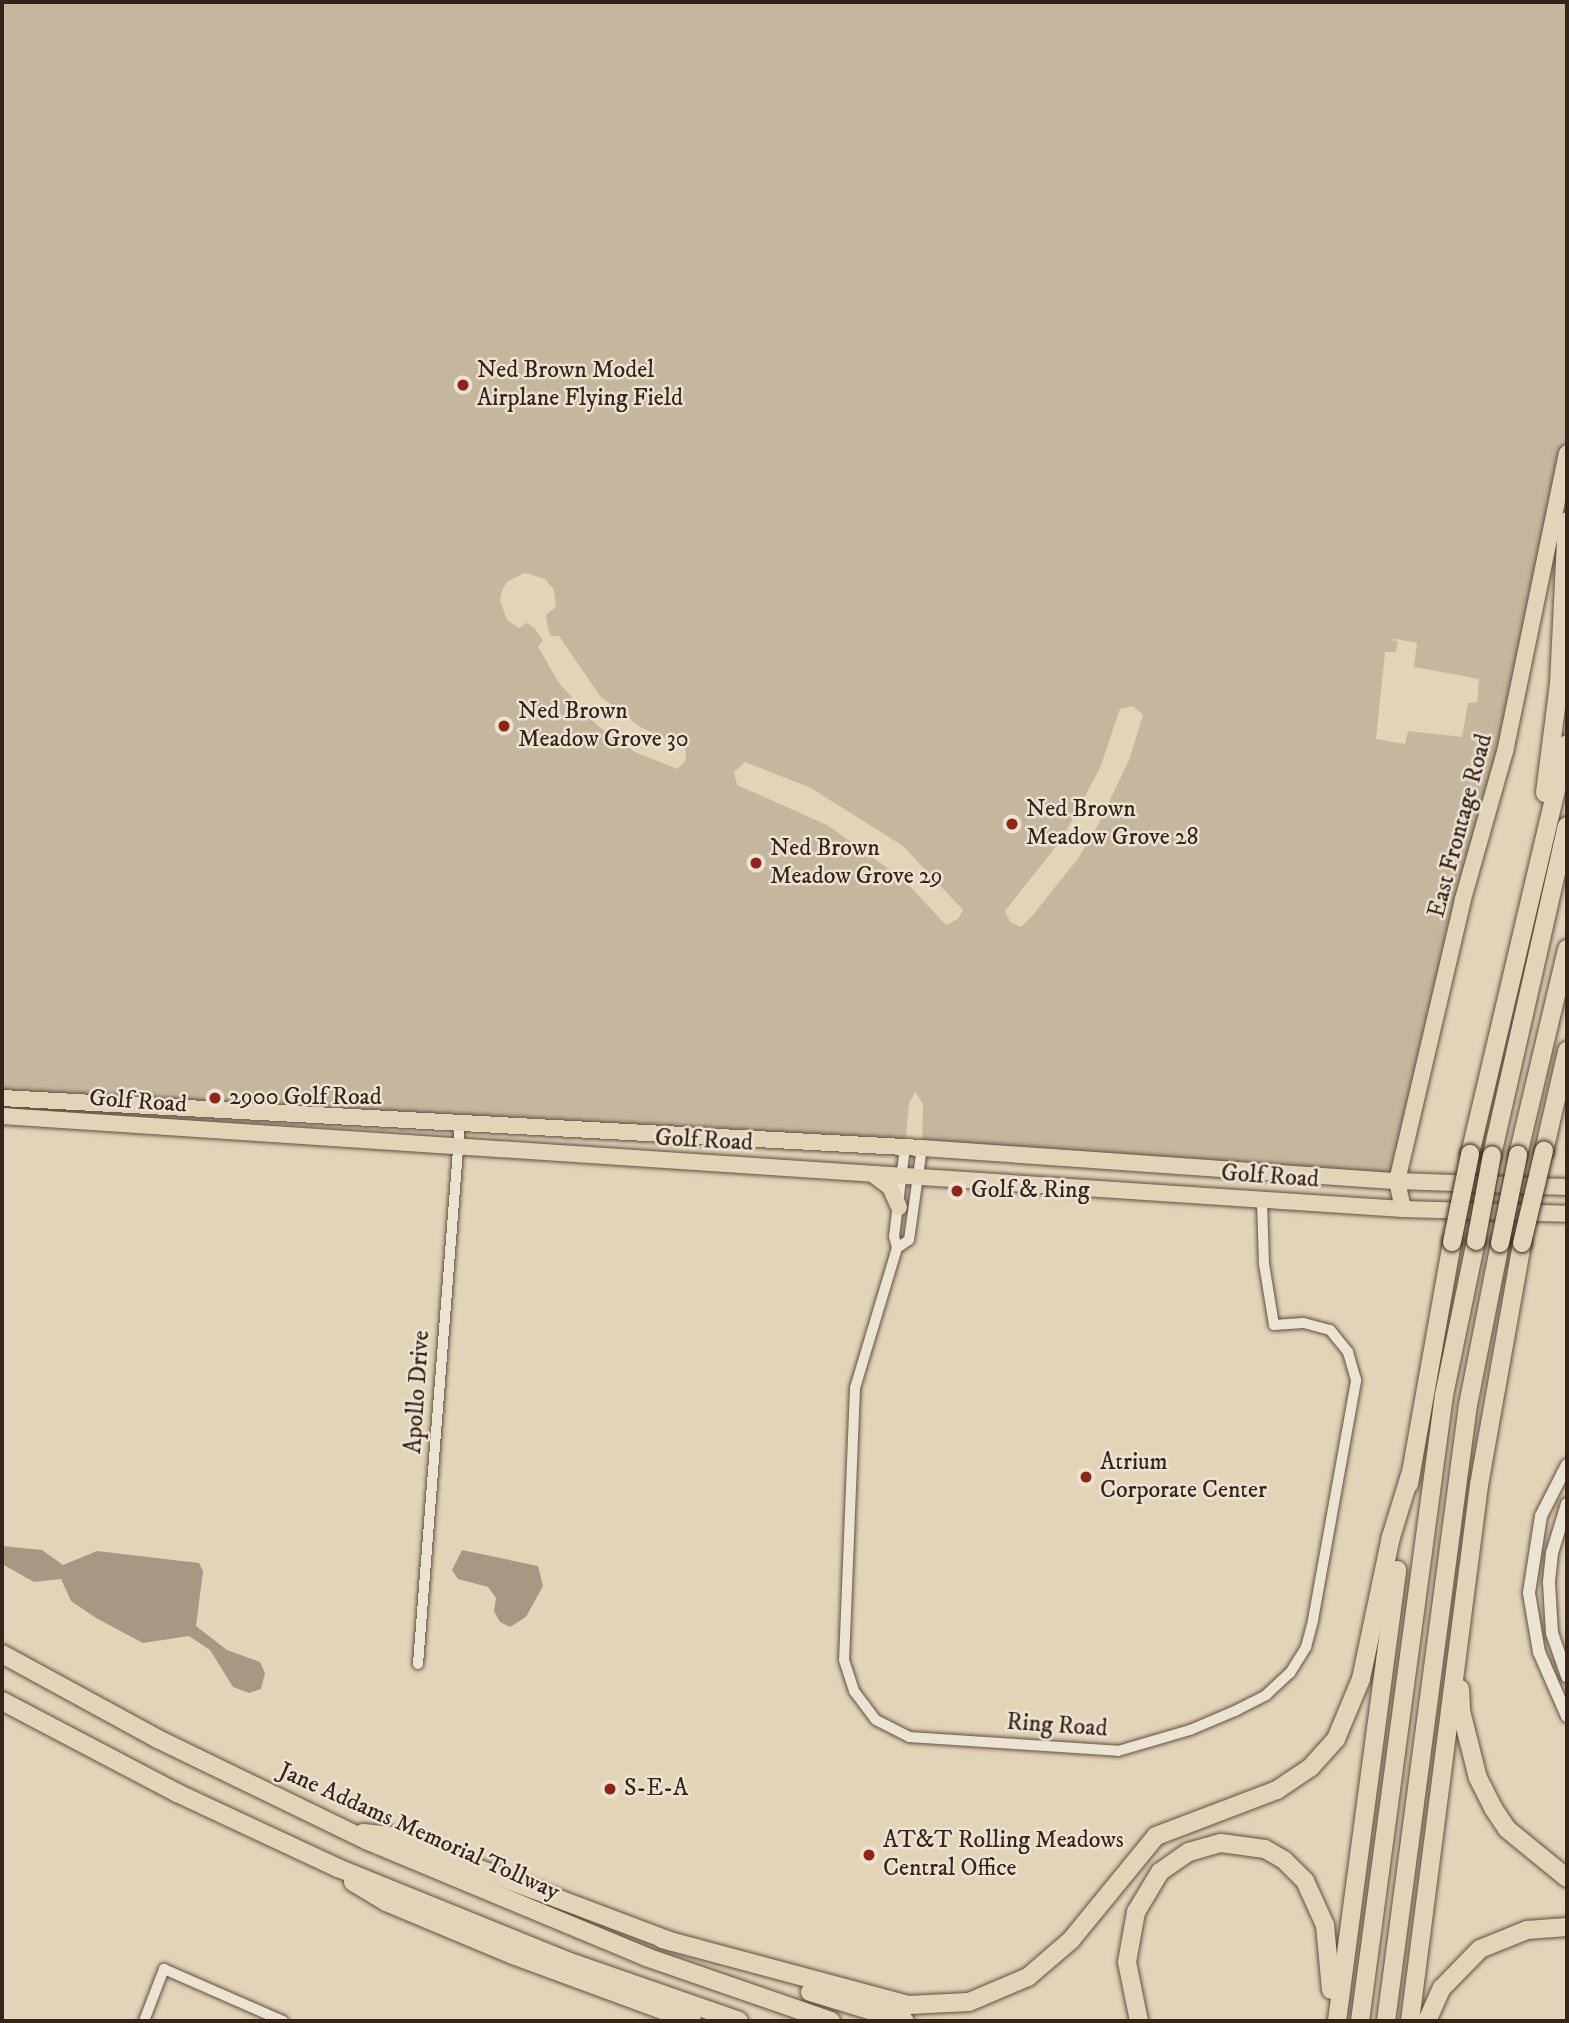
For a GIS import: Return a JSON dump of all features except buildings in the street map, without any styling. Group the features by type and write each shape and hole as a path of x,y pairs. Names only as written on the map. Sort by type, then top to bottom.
{"highway":[{"path":"1533,887 1559,684 1567,521"},
{"path":"1337,2021 1411,1472 1452,1242 1470,1154 1567,744"},
{"path":"1360,2021 1444,1395 1492,1155 1567,826"},
{"path":"1386,2021 1468,1405 1518,1155 1567,949"},
{"path":"1410,2021 1459,1629 1522,1243 1567,1051"},
{"path":"662,1938 908,2005 969,2001 1028,1977 1071,1940 1156,1836 1277,1790 1310,1769 1336,1739 1359,1686 1391,1537 1411,1472"},
{"path":"1459,1629 1461,1712 1478,1779 1507,1829 1567,1878"},
{"name":"Jane Addams Memorial Tollway","path":"2,1654 158,1739 345,1831 646,1957 831,2021"},
{"path":"2,1702 177,1793 338,1868 567,1961 739,2021"},
{"path":"345,1831 392,1836 760,1976 905,2021"},
{"path":"1139,2021 1127,1962 1136,1912 1160,1872 1189,1852 1221,1843 1265,1849 1293,1867 1311,1890 1325,1925 1331,1961 1331,2021"},
{"path":"338,1868 361,1890 386,1902 631,2000 692,2021"},
{"path":"1427,2021 1442,1988 1480,1950 1527,1930 1567,1927"},
{"path":"631,2000 674,2021"}],"main road":[{"name":"East Frontage Road","path":"1403,1209 1397,1181 1463,899 1505,752 1567,453"},
{"name":"Golf Road","path":"2,1098 922,1148 1397,1181 1567,1187"},
{"name":"Golf Road","path":"2,1116 902,1178 1403,1209 1567,1214"},
{"path":"874,1175 890,1187 899,1207"}],"street":[{"name":"Apollo Drive","path":"418,1664 460,1124"},
{"name":"Ring Road","path":"905,1147 894,1236 897,1248 855,1388 844,1660 854,1691 876,1720 909,1737 1118,1751 1190,1730 1266,1695 1290,1673 1306,1647 1313,1620 1356,1380 1348,1352 1330,1330 1304,1323 1274,1325 1264,1264 1262,1199"},
{"name":"Ring Road","path":"897,1248 909,1240 920,1179 922,1148"},
{"path":"1567,1465 1541,1516 1529,1594 1539,1652 1567,1716"},
{"path":"1567,1504 1552,1552 1549,1583 1552,1633 1567,1676"},
{"path":"144,2021 164,1969 283,2021"}],"shaded area":[{"path":"2,2 1567,2 1567,451 1397,1181 922,1148 923,1104 915,1092 909,1103 905,1147 2,1098","holes":["525,573 545,579 554,590 556,607 546,615 551,636 559,636 600,696 640,727 685,747 686,760 677,769 635,752 598,726 559,683 538,647 543,640 534,628 527,623 519,628 507,620 500,600 508,581","1389,640 1417,643 1414,667 1479,679 1477,702 1468,703 1462,737 1408,731 1405,744 1376,739 1385,652 1396,652 1398,641","1133,706 1143,715 1129,760 1099,823 1079,857 1033,915 1021,927 1010,922 1005,911 1062,839 1100,768 1120,709","745,762 811,788 903,846 963,910 958,919 946,925 903,879 827,825 737,785 734,772"]},
{"path":"2,1546 42,1550 63,1565 97,1551 199,1563 203,1571 196,1626 227,1650 260,1662 265,1673 261,1689 249,1693 233,1687 210,1650 189,1636 143,1643 96,1618 71,1601 61,1579 34,1582 2,1564"},
{"path":"462,1550 538,1566 543,1586 526,1617 510,1627 500,1622 494,1611 496,1598 488,1587 458,1579 452,1570"}],"place":[{"name":"Ned Brown Model Airplane Flying Field","path":"463,385"},
{"name":"Ned Brown Meadow Grove 30","path":"504,726"},
{"name":"Ned Brown Meadow Grove 28","path":"1012,824"},
{"name":"Ned Brown Meadow Grove 29","path":"756,863"},
{"name":"2900 Golf Road","path":"215,1098"},
{"name":"Golf & Ring","path":"957,1191"},
{"name":"Atrium Corporate Center","path":"1086,1477"},
{"name":"S-E-A","path":"610,1789"},
{"name":"AT&T Rolling Meadows Central Office","path":"869,1855"}]}
